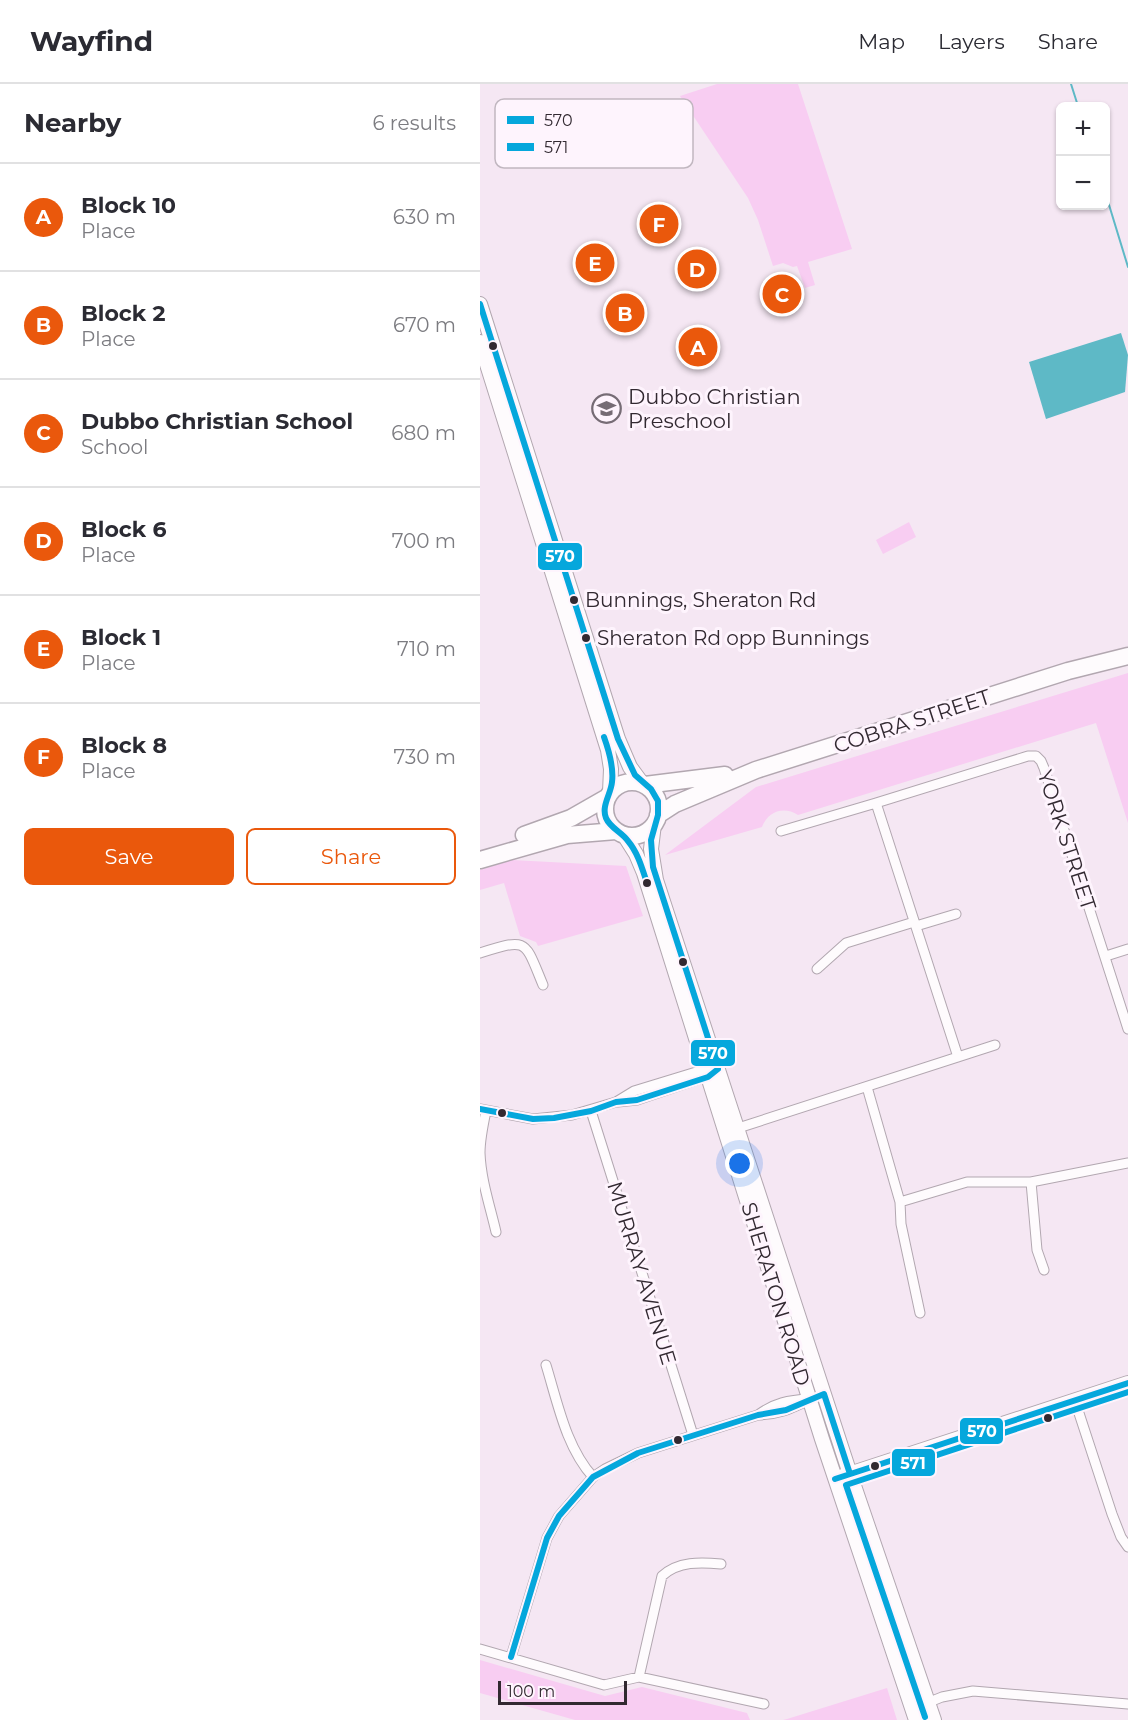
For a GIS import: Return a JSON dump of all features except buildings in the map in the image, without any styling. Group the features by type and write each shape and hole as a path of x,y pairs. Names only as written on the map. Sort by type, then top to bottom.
{"highway":[{"name":"COBRA STREET","path":"656,820 675,804 756,770 1068,671 1128,648"},
{"name":"COBRA STREET","path":"1068,671 1128,656"},
{"name":"COBRA STREET","path":"643,783 697,780 756,770"},
{"path":"480,848 558,824 582,813 625,782 643,783 651,789 658,801 656,820 641,834 567,835 480,860"},
{"path":"608,795 604,804 606,817 620,833"}],"street":[{"path":"480,304 585,654 608,750 611,769 608,795"},
{"path":"480,342 585,654 621,748 630,767 643,783"},
{"name":"YORK STREET","path":"876,803 1021,758 1036,756 1041,760 1128,1029"},
{"path":"781,831 876,803 958,1057"},
{"name":"SHERATON ROAD","path":"656,820 651,849 657,880 711,1072"},
{"name":"SHERATON ROAD","path":"620,833 636,854 644,873 934,1720"},
{"path":"817,969 846,943 956,914"},
{"path":"480,953 515,943 524,946 530,954 543,985"},
{"path":"1106,956 1128,949"},
{"path":"732,1130 995,1045"},
{"path":"496,1232 480,1153 483,1110 533,1119 554,1118 591,1111 616,1102 637,1100 711,1072"},
{"path":"867,1087 900,1202 901,1224 921,1313"},
{"name":"MURRAY AVENUE","path":"591,1111 693,1435"},
{"name":"SHERATON ROAD","path":"732,1130 809,1399 914,1714"},
{"path":"900,1202 967,1182 1031,1182 1128,1163"},
{"path":"1031,1182 1037,1250 1044,1270"},
{"path":"546,1365 572,1446 593,1477"},
{"path":"835,1479 1128,1383"},
{"path":"512,1657 547,1538 559,1516 593,1477 638,1453 758,1415 771,1406 824,1394"},
{"path":"1075,1401 1112,1514 1121,1537 1128,1547"},
{"path":"639,1677 663,1576 668,1571 689,1564 701,1562 721,1564"},
{"path":"480,1649 604,1684 639,1677 764,1704"},
{"path":"914,1714 927,1703 942,1697 973,1691 1128,1704"}],"shaded area":[{"path":"717,84 798,84 852,249 808,262 815,285 805,288 797,266 793,267 783,263 773,266 748,198 693,116 693,99 682,99 680,96"},
{"path":"909,522 916,537 883,554 876,540"},
{"path":"1128,673 1128,823 1096,723 798,815 787,811 777,812 768,817 762,827 665,855 756,787"},
{"path":"512,860 626,866 643,916 538,946 536,942 520,936 504,883 480,890 480,870"},
{"path":"480,1660 605,1696 642,1687 747,1713 750,1720 575,1720 480,1693"},
{"path":"887,1688 897,1720 783,1720 787,1719"}],"water":[{"path":"1121,333 1128,355 1125,392 1046,419 1029,362"}],"waterway":[{"path":"1071,84 1077,102"},
{"path":"1110,208 1128,267"}],"transit line":[{"name":"570","path":"480,304 618,739 635,775 651,789 658,801 658,815 651,840 653,867 718,1069 708,1077 637,1100 616,1102 591,1111 554,1118 533,1119 480,1109"},
{"name":"570","path":"604,737 612,771 605,809 606,818 631,846 647,883"},
{"name":"570","path":"835,1479 1128,1383"},
{"name":"571","path":"925,1717 846,1485 1128,1392"},
{"name":"570","path":"511,1657 547,1538 559,1516 593,1477 638,1453 758,1415 786,1410 824,1394 850,1474"}],"place":[{"name":"Block 8","path":"659,224"},
{"name":"Block 1","path":"595,263"},
{"name":"Block 6","path":"697,269"},
{"name":"Dubbo Christian School","path":"782,294"},
{"name":"Block 2","path":"625,313"},
{"name":"Block 10","path":"698,347"},
{"name":"Dubbo Christian Preschool","path":"607,408"},
{"name":"Bunnings, Sheraton Rd","path":"574,600"},
{"name":"Sheraton Rd opp Bunnings","path":"586,638"}]}
